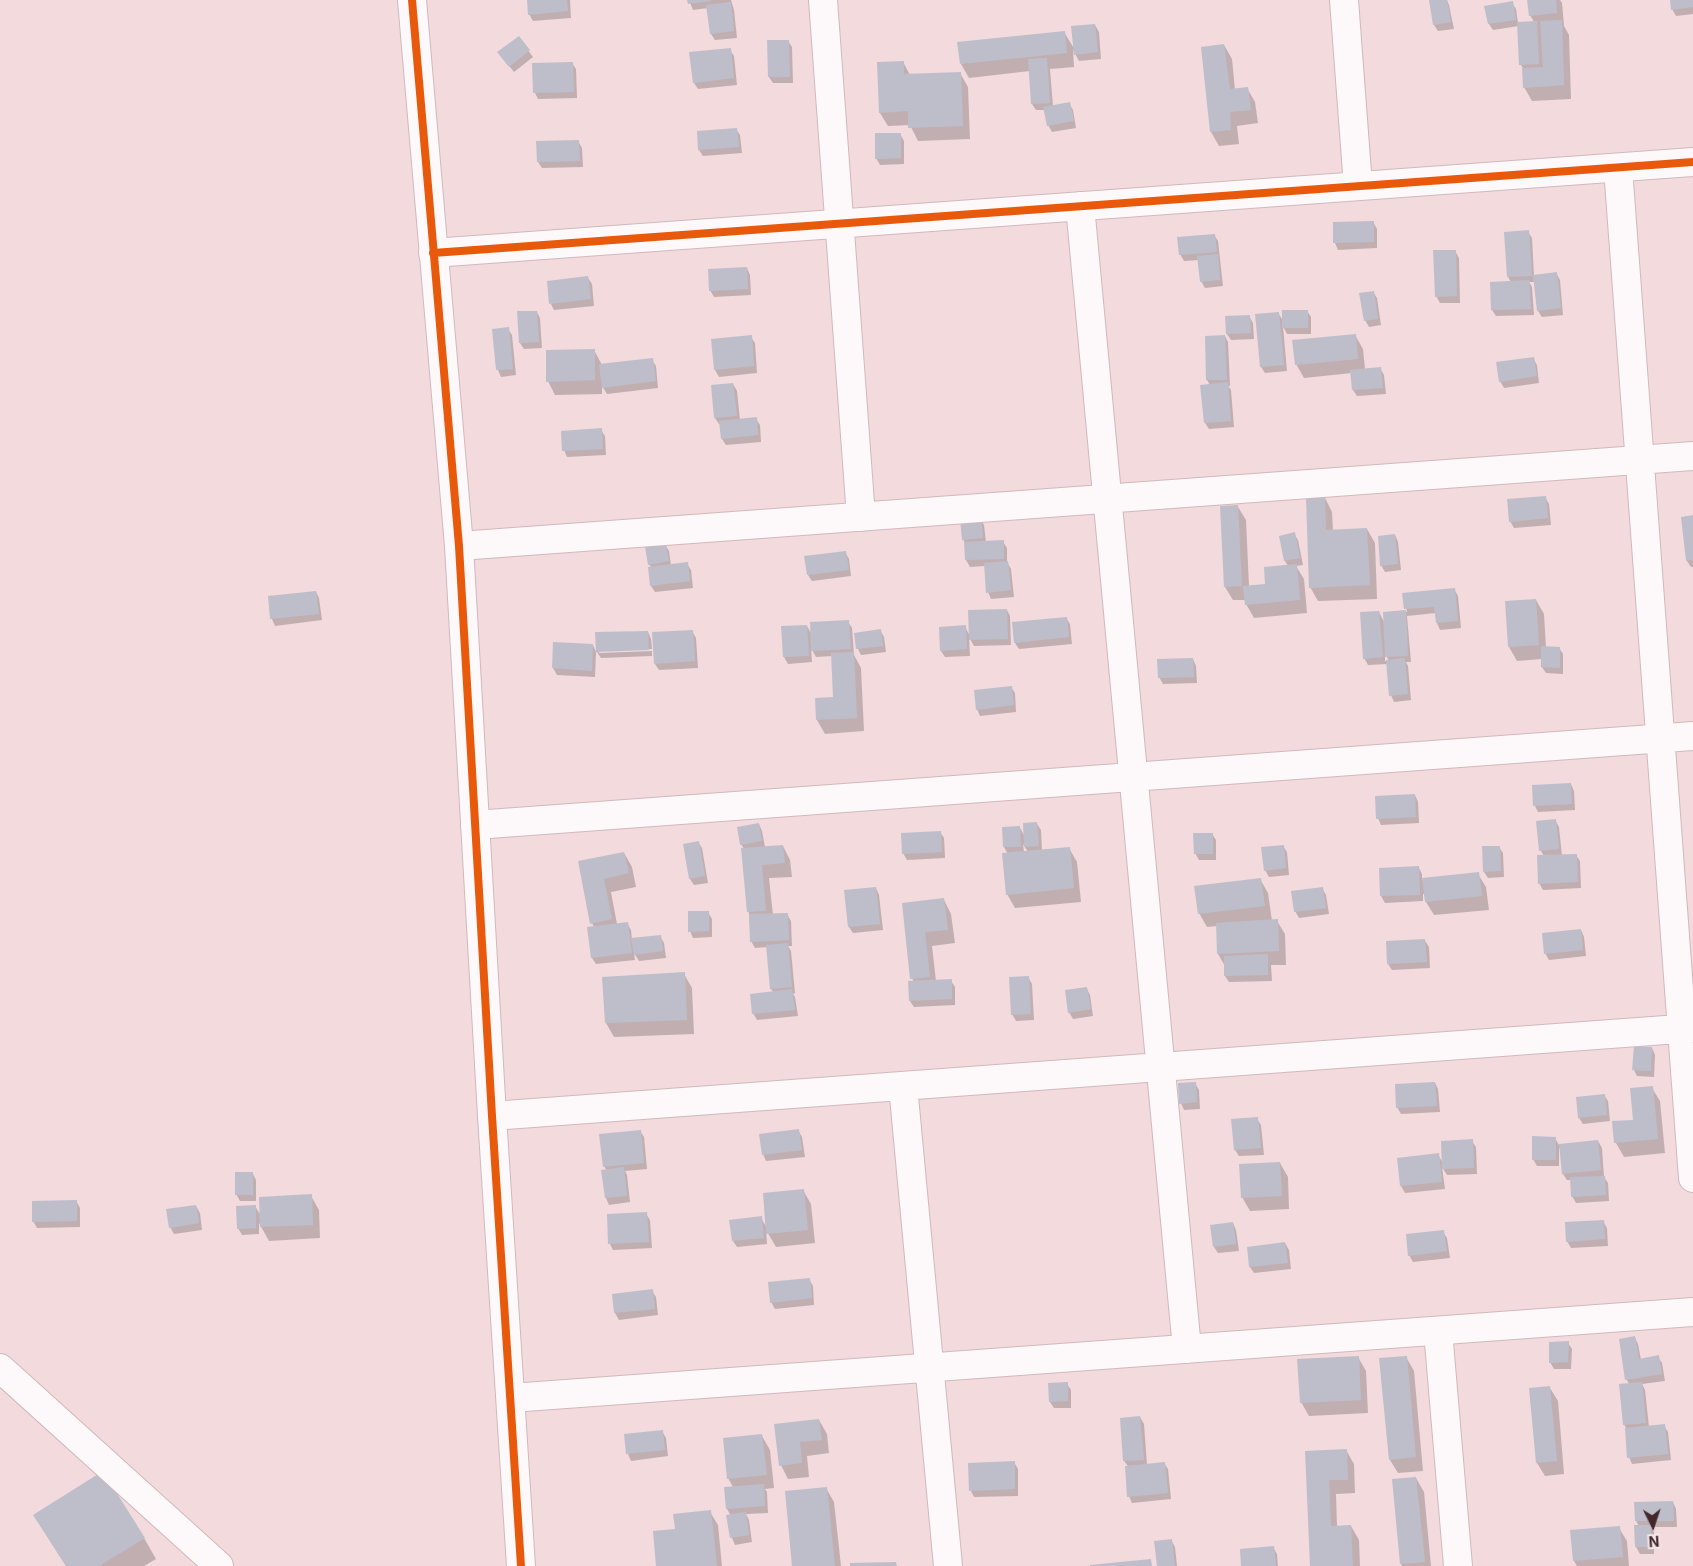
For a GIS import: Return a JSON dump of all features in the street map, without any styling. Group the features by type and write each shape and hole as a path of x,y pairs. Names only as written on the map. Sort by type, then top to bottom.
{"street":[{"path":"412,0 459,546 492,1116 521,1566"},
{"path":"823,0 861,517"},
{"path":"1344,0 1358,186"},
{"path":"433,253 1693,162"},
{"path":"1618,168 1660,738 1687,1028 1693,1178"},
{"path":"1080,206 1187,1349"},
{"path":"459,546 1693,456"},
{"path":"475,826 1693,736"},
{"path":"492,1116 1687,1028"},
{"path":"903,1086 948,1566"},
{"path":"511,1398 1693,1312"},
{"path":"1438,1331 1458,1566"},
{"path":"0,1368 219,1566"}],"building":[{"path":"527,0 567,0 568,11 528,15"},
{"path":"687,0 711,0 711,1 688,4"},
{"path":"1429,0 1447,0 1451,22 1433,25"},
{"path":"1527,0 1556,0 1557,13 1529,16"},
{"path":"1670,0 1693,0 1693,7 1671,10"},
{"path":"1513,1 1516,20 1488,24 1484,6"},
{"path":"731,2 734,31 710,34 706,5"},
{"path":"1562,20 1564,85 1523,88 1522,68 1543,67 1540,21"},
{"path":"1537,21 1539,64 1519,65 1517,22"},
{"path":"1095,24 1098,52 1074,55 1071,26"},
{"path":"1065,31 1067,53 960,64 957,42"},
{"path":"519,36 530,50 509,67 497,52"},
{"path":"767,40 789,40 790,77 768,77"},
{"path":"1224,44 1230,89 1248,87 1251,110 1230,112 1231,130 1210,132 1201,47"},
{"path":"731,48 734,78 693,83 689,52"},
{"path":"1047,58 1050,103 1031,104 1028,59"},
{"path":"904,61 904,74 961,72 963,126 908,128 908,111 879,113 877,62"},
{"path":"573,62 574,92 533,93 532,63"},
{"path":"1070,102 1074,121 1047,126 1043,107"},
{"path":"737,128 739,147 698,150 697,131"},
{"path":"875,133 901,133 901,158 875,159"},
{"path":"579,140 580,161 537,162 536,141"},
{"path":"1374,221 1374,242 1333,243 1333,222"},
{"path":"1529,230 1532,276 1507,277 1504,232"},
{"path":"1215,234 1217,252 1179,255 1177,237"},
{"path":"1433,250 1456,250 1457,296 1435,297"},
{"path":"1218,254 1220,280 1200,282 1197,256"},
{"path":"747,267 748,289 709,291 708,269"},
{"path":"1557,272 1561,308 1537,311 1533,275"},
{"path":"588,276 591,299 549,304 547,281"},
{"path":"1529,280 1531,309 1491,310 1490,282"},
{"path":"1374,291 1378,319 1364,321 1359,293"},
{"path":"1282,310 1308,310 1308,328 1282,328"},
{"path":"517,311 537,311 539,342 519,343"},
{"path":"1279,312 1284,365 1260,367 1255,314"},
{"path":"1250,315 1251,333 1226,334 1225,316"},
{"path":"509,327 513,369 496,370 492,329"},
{"path":"1356,334 1358,359 1295,365 1292,340"},
{"path":"752,335 754,366 714,370 711,339"},
{"path":"1225,335 1227,380 1206,380 1205,336"},
{"path":"595,349 595,380 546,382 546,350"},
{"path":"1534,357 1537,376 1499,382 1496,362"},
{"path":"653,358 656,381 602,388 599,364"},
{"path":"1381,367 1383,388 1352,390 1350,370"},
{"path":"1228,382 1231,421 1204,423 1200,385"},
{"path":"733,383 737,416 714,418 711,385"},
{"path":"757,417 758,435 721,439 719,421"},
{"path":"602,428 603,449 562,451 561,431"},
{"path":"1546,496 1548,518 1509,522 1507,499"},
{"path":"1325,497 1326,530 1367,528 1370,585 1309,588 1306,498"},
{"path":"1238,505 1242,586 1224,587 1220,506"},
{"path":"1693,515 1693,560 1686,561 1681,517"},
{"path":"981,517 983,538 962,540 960,519"},
{"path":"1295,532 1300,558 1284,561 1279,536"},
{"path":"1395,534 1398,564 1380,566 1378,536"},
{"path":"1004,540 1004,559 965,560 964,542"},
{"path":"666,544 669,561 648,565 645,547"},
{"path":"846,551 849,570 807,575 804,556"},
{"path":"1008,561 1011,590 986,593 984,563"},
{"path":"688,562 690,581 650,586 648,567"},
{"path":"1297,564 1300,600 1245,605 1243,586 1265,584 1264,567"},
{"path":"1455,588 1458,621 1436,623 1434,607 1404,609 1402,593"},
{"path":"316,591 319,614 270,619 268,596"},
{"path":"1536,599 1539,645 1508,647 1505,601"},
{"path":"1007,609 1008,639 969,640 968,610"},
{"path":"1406,610 1408,656 1385,657 1383,612"},
{"path":"1379,611 1383,657 1363,659 1360,612"},
{"path":"1067,617 1069,637 1014,643 1012,622"},
{"path":"849,620 851,649 811,651 810,622"},
{"path":"807,625 809,656 783,657 781,626"},
{"path":"966,625 967,649 940,651 939,627"},
{"path":"881,629 883,646 856,649 854,633"},
{"path":"693,630 695,661 654,664 652,632"},
{"path":"648,631 649,650 596,652 595,632"},
{"path":"553,642 593,644 592,671 552,668"},
{"path":"1541,646 1560,647 1560,668 1541,667"},
{"path":"854,652 857,718 816,720 815,698 833,697 831,653"},
{"path":"1193,658 1194,677 1158,678 1157,659"},
{"path":"1405,658 1408,694 1389,696 1386,660"},
{"path":"1012,686 1014,705 976,710 974,690"},
{"path":"1571,783 1572,804 1533,806 1532,785"},
{"path":"1415,794 1416,817 1376,819 1375,796"},
{"path":"1556,819 1559,849 1539,851 1536,821"},
{"path":"1037,822 1039,846 1024,847 1023,823"},
{"path":"759,823 762,841 740,845 737,827"},
{"path":"1020,826 1021,847 1003,847 1002,827"},
{"path":"941,831 942,852 902,854 901,833"},
{"path":"1193,833 1213,833 1213,854 1194,854"},
{"path":"699,841 705,876 689,879 683,844"},
{"path":"783,845 785,863 762,865 766,911 747,912 741,848"},
{"path":"1284,845 1286,868 1264,871 1261,847"},
{"path":"1482,846 1500,846 1501,871 1483,872"},
{"path":"1070,847 1074,888 1006,895 1002,853"},
{"path":"624,852 629,873 604,879 612,919 590,924 578,861"},
{"path":"1577,854 1578,882 1538,884 1537,855"},
{"path":"1419,866 1420,895 1380,896 1379,868"},
{"path":"1479,872 1482,896 1425,902 1422,878"},
{"path":"1261,878 1265,906 1198,914 1194,886"},
{"path":"876,887 880,924 848,927 844,890"},
{"path":"1323,887 1326,908 1294,912 1291,891"},
{"path":"944,898 948,930 925,932 930,977 910,979 902,903"},
{"path":"688,911 709,911 709,931 688,932"},
{"path":"788,913 789,940 750,942 749,914"},
{"path":"1278,919 1279,951 1217,954 1216,923"},
{"path":"628,922 632,953 591,958 587,927"},
{"path":"1581,929 1583,950 1544,954 1542,933"},
{"path":"661,935 663,951 634,955 631,938"},
{"path":"1425,939 1427,962 1387,964 1386,941"},
{"path":"788,943 792,987 770,989 766,945"},
{"path":"1268,954 1268,975 1224,976 1224,956"},
{"path":"685,972 687,1020 605,1023 602,977"},
{"path":"1029,976 1031,1014 1011,1015 1009,977"},
{"path":"952,979 952,999 909,1001 908,981"},
{"path":"1087,987 1091,1009 1068,1013 1065,990"},
{"path":"792,989 795,1010 752,1014 750,994"},
{"path":"1634,1046 1652,1047 1651,1071 1632,1070"},
{"path":"1196,1082 1197,1102 1179,1104 1178,1083"},
{"path":"1435,1082 1437,1106 1396,1108 1395,1084"},
{"path":"1653,1086 1658,1139 1614,1143 1612,1121 1633,1120 1630,1088"},
{"path":"1605,1094 1607,1115 1578,1118 1576,1097"},
{"path":"1258,1117 1261,1148 1234,1150 1231,1119"},
{"path":"799,1129 802,1150 762,1155 759,1134"},
{"path":"641,1130 644,1163 603,1167 599,1134"},
{"path":"1532,1136 1556,1137 1556,1160 1532,1160"},
{"path":"1473,1139 1474,1168 1442,1169 1441,1141"},
{"path":"1598,1140 1601,1170 1562,1174 1559,1144"},
{"path":"1439,1153 1442,1182 1400,1186 1397,1158"},
{"path":"1280,1162 1282,1196 1241,1198 1239,1164"},
{"path":"624,1167 627,1196 605,1198 601,1170"},
{"path":"235,1172 253,1172 253,1195 235,1195"},
{"path":"1605,1176 1606,1195 1571,1197 1570,1177"},
{"path":"804,1189 808,1230 766,1234 763,1193"},
{"path":"312,1194 313,1225 260,1227 259,1197"},
{"path":"77,1200 77,1221 32,1222 32,1201"},
{"path":"196,1205 199,1223 169,1228 166,1209"},
{"path":"256,1205 256,1228 237,1229 236,1206"},
{"path":"647,1212 649,1242 608,1244 607,1214"},
{"path":"762,1216 764,1238 732,1241 729,1220"},
{"path":"1604,1220 1605,1239 1566,1242 1565,1222"},
{"path":"1233,1222 1236,1244 1213,1247 1210,1225"},
{"path":"1444,1230 1447,1251 1408,1256 1406,1234"},
{"path":"1285,1242 1288,1263 1249,1267 1247,1247"},
{"path":"810,1278 812,1298 770,1303 768,1282"},
{"path":"653,1289 655,1309 614,1313 612,1294"},
{"path":"1635,1336 1639,1359 1659,1355 1662,1374 1625,1380 1619,1339"},
{"path":"1569,1341 1568,1362 1549,1363 1549,1342"},
{"path":"1359,1356 1361,1400 1300,1403 1297,1359"},
{"path":"1407,1356 1416,1457 1389,1460 1379,1358"},
{"path":"1068,1382 1068,1401 1049,1402 1048,1383"},
{"path":"1642,1382 1646,1423 1623,1425 1619,1384"},
{"path":"1550,1386 1557,1461 1536,1463 1529,1388"},
{"path":"1140,1416 1144,1460 1123,1461 1120,1418"},
{"path":"819,1419 822,1440 800,1442 802,1463 779,1466 774,1424"},
{"path":"1665,1424 1668,1454 1627,1458 1625,1428"},
{"path":"663,1430 665,1450 626,1454 624,1434"},
{"path":"762,1434 767,1475 727,1479 723,1438"},
{"path":"1347,1449 1348,1480 1329,1480 1331,1526 1351,1525 1353,1566 1310,1566 1305,1451"},
{"path":"1015,1461 1015,1489 969,1491 968,1463"},
{"path":"1165,1462 1168,1493 1127,1497 1125,1466"},
{"path":"103,1471 145,1538 99,1566 66,1566 33,1515"},
{"path":"1416,1477 1425,1562 1400,1564 1392,1479"},
{"path":"764,1484 765,1506 726,1509 724,1487"},
{"path":"827,1487 835,1566 792,1566 785,1491"},
{"path":"1673,1501 1674,1521 1635,1521 1634,1502"},
{"path":"711,1510 717,1566 656,1566 653,1531 675,1529 673,1514"},
{"path":"746,1512 749,1535 730,1538 726,1515"},
{"path":"1634,1525 1651,1525 1651,1547 1635,1547"},
{"path":"1620,1526 1623,1557 1573,1561 1570,1530"},
{"path":"1172,1539 1175,1566 1157,1566 1154,1541"},
{"path":"1274,1546 1276,1566 1241,1566 1240,1549"},
{"path":"1151,1559 1152,1566 1090,1566 1090,1565"},
{"path":"896,1562 897,1566 850,1566 850,1563"}],"cycle path":[{"path":"412,0 459,546 492,1116 521,1566"},
{"path":"433,253 1693,162"}]}
